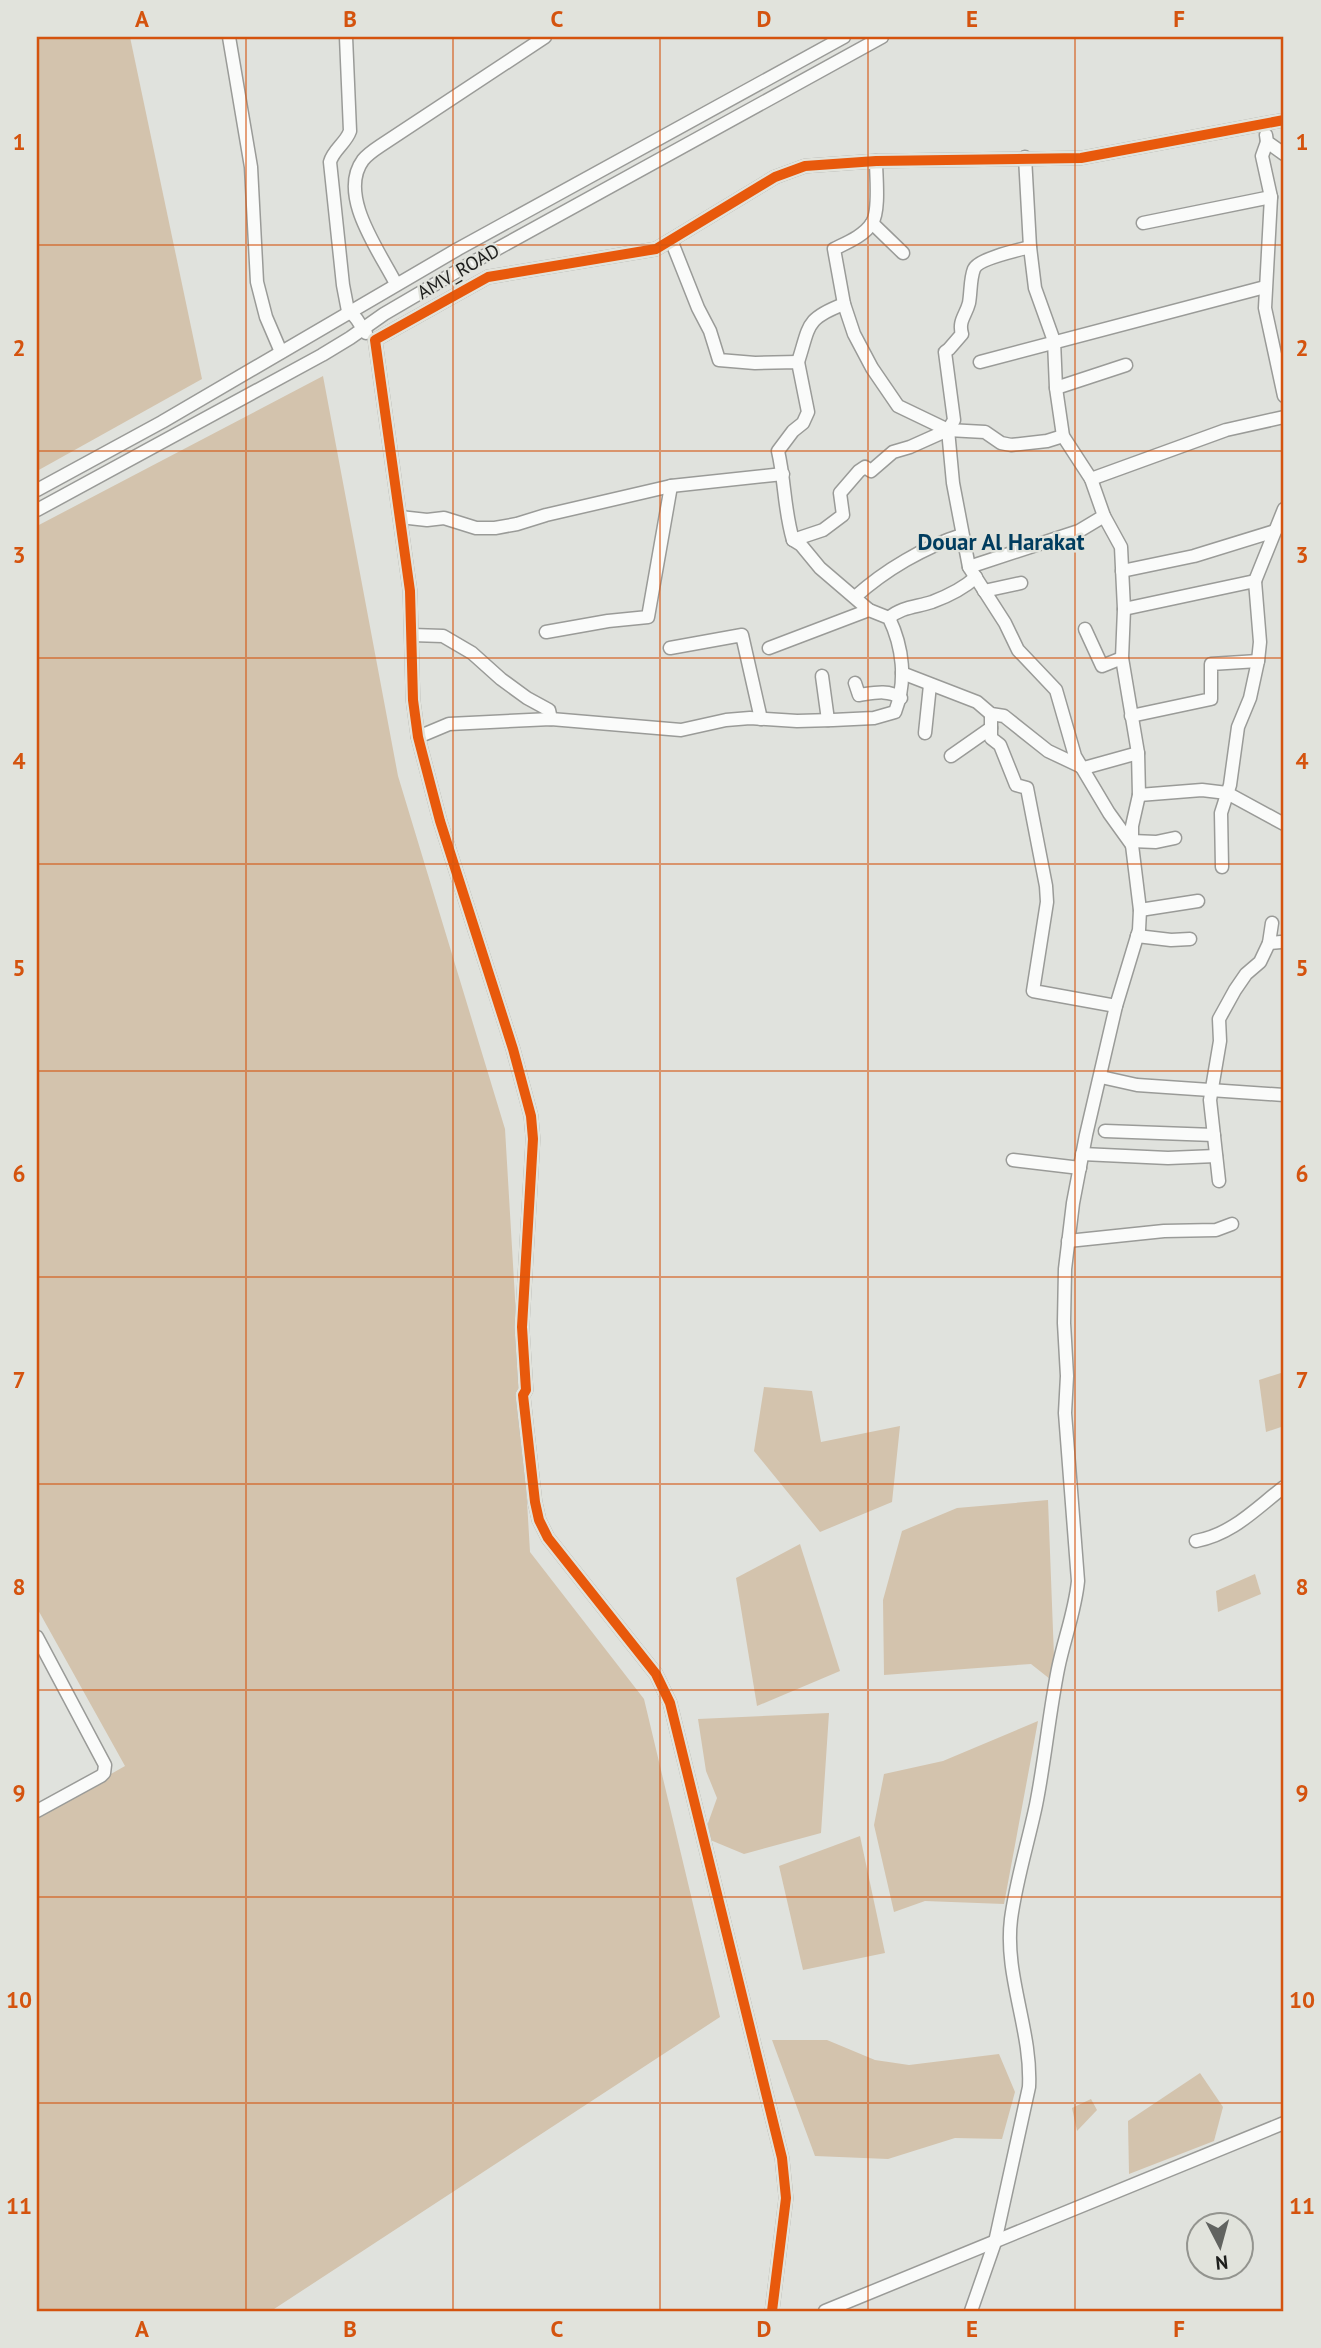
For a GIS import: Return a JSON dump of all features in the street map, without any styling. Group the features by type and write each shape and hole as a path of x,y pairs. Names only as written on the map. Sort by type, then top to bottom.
{"street":[{"path":"229,37 251,167 258,293 281,352"},
{"path":"346,37 350,131 330,162 348,311 357,317 362,330 375,340 410,591 413,700 418,737 440,821 496,992 530,1116 533,1139 522,1327 526,1390 523,1395 536,1512 548,1538 656,1674 670,1703 782,2158 786,2198 772,2311"},
{"path":"396,284 359,213 356,183 359,167 364,159 380,146 545,37"},
{"path":"37,490 162,422 396,284 844,37"},
{"name":"AMV_ROAD","path":"37,510 313,359 466,266 882,37"},
{"path":"375,340 488,277 644,252 661,246 786,172 805,166 876,161 1081,158 1284,120"},
{"path":"1264,124 1267,142 1262,156 1271,197 1265,307 1284,396"},
{"path":"1267,142 1284,153"},
{"path":"971,2311 995,2242 1029,2087 1027,2052 1009,1941 1011,1917 1036,1803 1059,1665 1076,1600 1078,1581 1065,1413 1068,1241 1082,1154 1116,1006 1137,936 1140,910 1132,843 1132,826 1139,795 1138,753 1122,658 1124,609 1121,547 1104,516 1091,479 1063,436 1056,388 1054,341 1035,288 1030,247 1026,157"},
{"path":"876,161 875,215 872,223 862,233 834,249 844,304 854,334 872,368 898,406 948,430 985,432 1001,443 1011,445 1047,441 1063,436"},
{"path":"1143,223 1271,197"},
{"path":"872,223 903,253"},
{"path":"671,240 710,331 719,360 798,362"},
{"path":"1030,247 981,262 974,268 967,311 961,318 962,334 945,352 954,419 948,430 953,483 962,535 973,572 1005,623 1018,650 1056,690 1076,756 1109,813 1132,843"},
{"path":"980,362 1265,287"},
{"path":"418,737 449,724 551,719 681,730 726,720 874,718 895,712 901,698 901,651 889,618 869,610 820,568 801,545 793,540 778,451 793,431 803,423 808,412 798,362 814,319 821,313 844,304"},
{"path":"303,340 300,348 303,355 313,359"},
{"path":"1056,388 1126,365"},
{"path":"1091,479 1226,430 1284,417"},
{"path":"162,422 170,437"},
{"path":"793,540 823,530 843,515 841,493 859,471 865,467 871,471 893,452 948,430"},
{"path":"137,435 144,441 146,450"},
{"path":"400,517 426,520 444,518 464,526 495,528 671,486 783,474"},
{"path":"546,632 648,617 671,486"},
{"path":"1222,867 1221,813 1230,785 1238,726 1250,698 1258,661 1260,642 1255,581 1284,509"},
{"path":"889,618 896,611 930,603 954,592 973,572 1079,531 1104,516"},
{"path":"1122,571 1194,556 1275,531"},
{"path":"855,597 873,581 893,569 962,535"},
{"path":"1124,609 1255,581"},
{"path":"984,591 1021,583"},
{"path":"769,648 869,610"},
{"path":"1085,629 1102,666 1122,658"},
{"path":"412,635 443,636 472,653 501,679 549,710 551,719"},
{"path":"670,648 743,635 761,719"},
{"path":"1131,716 1211,699 1211,664 1258,661"},
{"path":"902,673 977,702 991,721 992,738 1000,745 1016,785 1027,788 1047,902 1033,991 1116,1006"},
{"path":"822,676 828,720"},
{"path":"855,683 859,695 894,693 901,698"},
{"path":"925,733 930,685"},
{"path":"951,756 991,721 1004,716 1048,751 1084,768 1138,753"},
{"path":"1139,795 1202,790 1227,793 1284,824"},
{"path":"1132,843 1175,838"},
{"path":"1140,910 1198,901"},
{"path":"1219,1181 1211,1089 1220,1041 1219,1019 1246,974 1275,943 1272,923"},
{"path":"1137,936 1190,939"},
{"path":"1101,1076 1137,1085 1284,1095"},
{"path":"1105,1131 1214,1135"},
{"path":"1082,1154 1168,1158 1216,1156"},
{"path":"1013,1160 1080,1168"},
{"path":"1068,1241 1164,1231 1216,1230 1232,1224"},
{"path":"1196,1541 1236,1527 1284,1487"},
{"path":"37,1637 105,1765 101,1776 37,1811"},
{"path":"825,2311 1284,2123"}],"shaded area":[{"path":"37,37 130,37 202,379 37,471"},
{"path":"323,376 398,776 505,1129 530,1552 644,1699 720,2017 271,2311 37,2311 37,1816 125,1766 37,1608 37,526"},
{"path":"1284,1372 1284,1426 1266,1432 1259,1380"},
{"path":"764,1387 812,1391 821,1442 900,1426 892,1502 820,1532 754,1451"},
{"path":"1048,1500 1055,1683 1031,1664 884,1675 883,1600 902,1531 957,1508"},
{"path":"800,1544 840,1671 757,1706 736,1578"},
{"path":"1255,1574 1261,1594 1218,1612 1216,1591"},
{"path":"829,1713 821,1833 744,1854 703,1837 717,1798 706,1771 698,1719"},
{"path":"1038,1721 1004,1904 925,1901 894,1912 874,1825 884,1774 943,1761"},
{"path":"860,1836 885,1953 803,1970 779,1866"},
{"path":"772,2040 827,2040 875,2060 909,2065 999,2054 1015,2092 1002,2139 955,2138 888,2159 815,2156"},
{"path":"1200,2073 1223,2107 1214,2141 1129,2174 1128,2121"},
{"path":"1091,2099 1097,2110 1077,2131 1072,2108"}],"cycle path":[{"path":"772,2311 786,2198 782,2158 670,1703 656,1674 548,1538 539,1520 535,1502 523,1395 526,1390 522,1327 533,1139 531,1116 513,1049 440,821 418,737 413,700 410,591 375,340 488,277 656,249 775,177 805,166 876,161 1081,158 1284,120"}],"district":[{"name":"Douar Al Harakat","path":"1001,541"}]}
